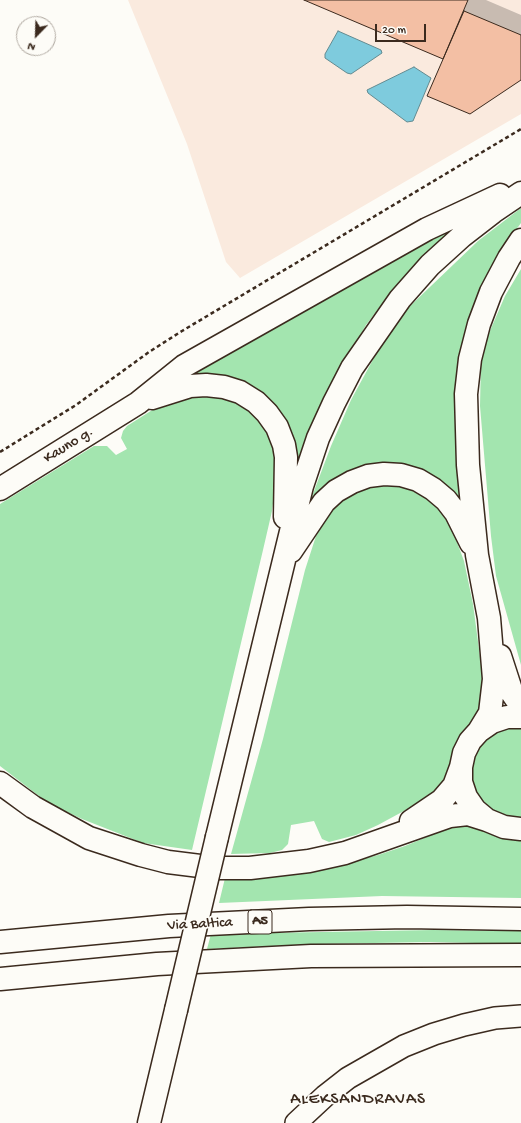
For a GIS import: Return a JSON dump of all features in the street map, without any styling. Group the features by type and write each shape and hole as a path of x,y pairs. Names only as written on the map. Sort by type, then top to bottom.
{"main road":[{"path":"138,403 184,366 264,320 427,229 521,185"},
{"path":"148,1123 302,486 318,438 352,368 400,299 430,265 468,231 521,193"},
{"path":"521,240 509,258 491,292 479,324 470,358 466,394 465,430 477,555 489,618 512,693 521,706"},
{"path":"138,403 190,386 206,385 224,387 240,392 256,402 267,413 277,427 286,457 284,562"},
{"name":"Kauno g.","path":"0,489 138,403"},
{"path":"284,562 324,502 336,491 352,482 368,476 384,474 401,475 418,480 433,488 446,500 456,514 466,530 477,555"},
{"path":"376,842 428,811 442,800 454,786 464,753 470,741 479,731 490,713 494,679 489,618"},
{"path":"479,731 492,722 507,717 521,717"},
{"path":"461,767 461,782 466,797 475,810 488,820"},
{"path":"0,783 32,807 89,838 117,848 168,862 216,868 281,866 346,853 450,816 468,814 504,827 521,829"},
{"name":"Via Baltica","path":"0,942 169,926 309,919 407,917 521,918"},
{"path":"0,979 157,964 311,956 521,955"}],"street":[{"path":"296,1123 325,1096 348,1078 404,1046 434,1034 464,1025 495,1018 521,1016"}],"path":[{"path":"0,452 76,405 182,331 521,130"}],"shaded area":[{"path":"128,0 521,0 521,114 240,278 226,262 187,144"}],"green space":[{"path":"498,202 444,242 398,283 366,325 340,370 310,429 297,476 271,405 183,379"},
{"path":"521,208 521,223 504,246 490,271 473,309 466,329 457,369 454,394 456,431 459,465 468,519 457,501 355,469 337,477 308,507 331,446 351,400 376,354 408,308 478,241"},
{"path":"521,269 521,665 496,576 491,536 480,406 481,360 486,340 505,296"},
{"path":"203,395 221,397 237,403 253,414 264,427 272,443 276,457 276,480 272,511 192,850 143,843 82,819 48,803 0,766 0,504 94,446 107,446 116,455 127,449 121,438 123,431 127,426 157,407 188,397"},
{"path":"384,482 413,488 440,508 451,526 464,561 473,604 484,687 484,700 448,777 437,793 378,825 356,835 329,842 322,839 314,821 291,825 288,844 282,850 270,853 231,854 263,739 305,570 316,536 331,510 339,500 353,491"},
{"path":"512,725 521,725 521,818 508,818 496,814 478,798 470,775 474,751 490,733"},
{"path":"454,822 521,836 521,898 382,896 219,903 225,878 264,878 315,872 405,846 429,836"},
{"path":"433,930 521,931 521,944 430,942 318,944 207,949 211,934"}],"water":[{"path":"338,31 381,50 382,53 351,74 347,73 325,58 325,54"},
{"path":"414,67 431,78 413,121 407,122 368,93 367,90"}],"building":[{"path":"304,0 468,0 443,59"},
{"path":"464,11 521,35 521,80 470,114 427,96"}],"district":[{"name":"ALEKSANDRAVAS","path":"358,1100"}]}
